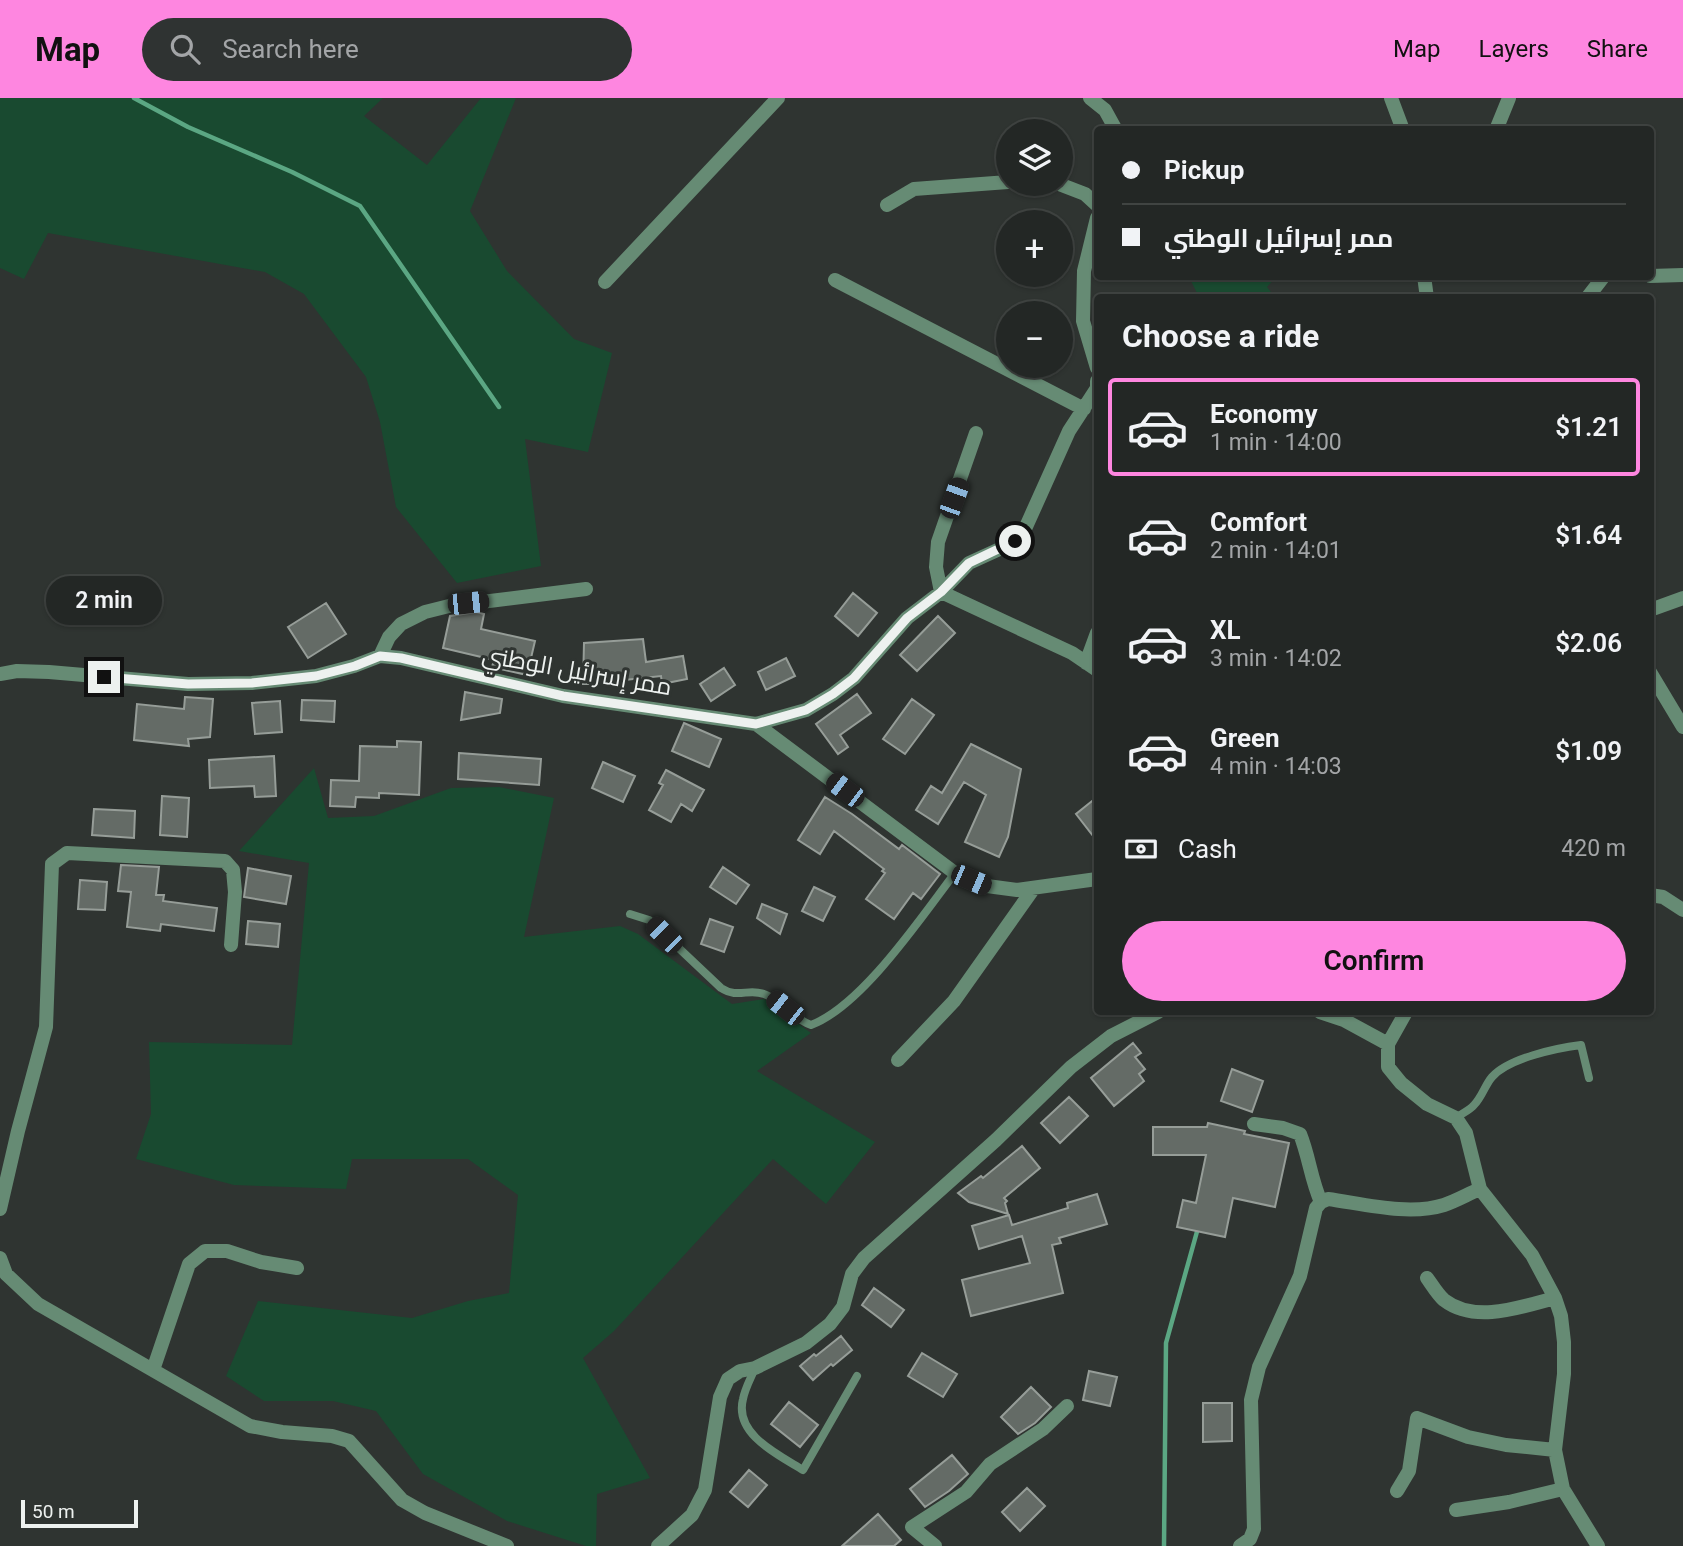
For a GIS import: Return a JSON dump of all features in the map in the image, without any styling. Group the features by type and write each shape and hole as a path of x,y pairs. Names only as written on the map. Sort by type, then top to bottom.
{"street":[{"path":"605,282 778,98"},
{"path":"1090,98 1105,110 1114,126"},
{"path":"1391,98 1402,126"},
{"path":"1498,126 1509,98"},
{"path":"887,205 914,190 996,183"},
{"path":"1073,189 1085,194 1094,202"},
{"path":"1094,230 1084,271 1083,321 1094,358"},
{"path":"1654,276 1683,275"},
{"path":"835,280 1084,409"},
{"path":"1590,294 1601,280"},
{"path":"756,724 806,710 833,694 854,678 907,618 941,592 969,563 1015,541 1025,529 1069,432 1094,393"},
{"path":"941,592 936,567 938,541 976,433"},
{"path":"380,656 389,637 401,624 425,611 586,589"},
{"path":"941,592 1072,653 1092,667"},
{"path":"1654,609 1683,598"},
{"name":"ممر إسرائيل الوطني","path":"0,674 17,671 49,672 188,684 252,683 316,676 380,656 401,658 563,696 756,724 955,873 987,886 1017,890 1094,879"},
{"path":"1654,679 1683,727"},
{"path":"0,1209 5,1174 46,1027 52,864 66,853 225,861 233,870 235,892 231,945"},
{"path":"898,1060 954,1001 1034,888"},
{"path":"1654,896 1663,897 1683,910"},
{"path":"658,1546 692,1515 705,1490 720,1397 728,1380 740,1371 755,1368 806,1343 830,1324 843,1307 852,1274 864,1258 996,1140 1071,1068 1111,1036 1152,1015"},
{"path":"1329,1015 1344,1020 1388,1044"},
{"path":"1404,1015 1388,1044 1388,1067 1401,1083 1427,1104 1456,1118 1466,1133 1480,1189 1532,1255 1555,1298 1561,1316 1564,1374 1555,1450 1563,1489 1591,1539 1598,1546"},
{"path":"1254,1124 1283,1128 1300,1134 1306,1149 1312,1183 1321,1202"},
{"path":"1240,1546 1250,1539 1254,1529 1251,1400 1255,1379 1300,1276 1316,1208 1328,1199 1394,1208 1420,1208 1443,1205 1480,1189"},
{"path":"153,1370 189,1264 205,1251 227,1251 261,1262 297,1268"},
{"path":"0,1258 6,1274 38,1304 250,1426 332,1436 349,1441 402,1500 425,1513 507,1546"},
{"path":"1427,1278 1443,1299 1466,1311 1502,1310 1555,1298"},
{"path":"935,1546 912,1527 966,1492 990,1464 1043,1429 1068,1406"},
{"path":"1397,1491 1409,1471 1417,1418 1468,1437 1506,1445 1555,1450"},
{"path":"1456,1510 1509,1502 1563,1489"}],"lane":[{"path":"629,914 649,920 720,988 730,994 759,992 768,995 811,1025 856,995 886,963 955,873"},
{"path":"1456,1118 1474,1105 1495,1074 1535,1055 1581,1045 1589,1078"},
{"path":"755,1368 743,1399 741,1415 746,1427 780,1456 803,1470 857,1376"}],"green space":[{"path":"0,98 383,98 364,116 427,165 481,98 516,98 470,211 507,271 574,339 612,353 588,452 525,439 541,566 457,583 396,507 380,422 366,377 304,294 265,272 48,233 24,279 0,268"},
{"path":"1190,280 1273,280 1267,287 1273,294 1198,294"},
{"path":"314,768 328,818 374,816 451,788 499,787 554,798 524,937 620,926 638,934 732,1004 764,999 811,1033 757,1071 875,1142 826,1204 773,1159 614,1331 583,1358 650,1478 597,1494 596,1546 586,1546 507,1521 423,1474 376,1411 333,1401 264,1401 226,1376 258,1301 412,1318 468,1301 509,1293 518,1195 468,1159 352,1159 346,1189 234,1185 136,1159 151,1114 149,1042 292,1045 309,863 239,851"}],"building":[{"path":"853,593 877,613 858,636 835,616"},
{"path":"326,603 346,634 308,658 288,627"},
{"path":"476,612 484,614 481,629 535,641 527,675 492,667 494,660 443,648 450,616"},
{"path":"938,616 955,633 917,671 900,655"},
{"path":"643,639 646,662 683,656 687,679 662,684 661,676 606,684 583,684 584,643"},
{"path":"786,658 795,676 766,690 758,672"},
{"path":"724,668 735,685 711,701 700,684"},
{"path":"465,692 502,699 500,713 461,720"},
{"path":"857,694 871,713 840,735 848,747 838,754 816,724"},
{"path":"185,697 213,699 210,737 188,739 189,746 134,740 137,704 184,709"},
{"path":"912,699 934,715 905,754 883,739"},
{"path":"302,700 335,701 334,722 301,720"},
{"path":"280,701 282,732 255,734 252,703"},
{"path":"684,723 721,739 709,767 672,751"},
{"path":"397,741 421,742 419,795 379,793 379,798 356,797 355,807 330,806 331,780 359,781 360,746 397,747"},
{"path":"971,744 1021,769 1008,837 999,857 965,842 986,795 964,782 938,824 916,810 931,786 942,793"},
{"path":"459,753 541,759 539,785 458,779"},
{"path":"274,756 276,796 255,797 254,786 210,788 209,760"},
{"path":"603,762 635,776 623,802 592,788"},
{"path":"666,770 704,790 692,811 681,804 671,822 649,810 663,785 659,783"},
{"path":"162,796 189,798 187,837 160,835"},
{"path":"825,797 899,849 902,845 940,874 921,899 913,893 894,919 866,899 885,873 882,871 884,869 834,831 820,854 798,840"},
{"path":"1094,799 1094,837 1076,814"},
{"path":"94,809 135,811 134,838 92,835"},
{"path":"121,865 159,867 156,895 164,895 163,901 217,908 214,931 161,924 160,931 127,927 131,892 118,891"},
{"path":"723,867 749,885 736,904 710,887"},
{"path":"248,868 291,876 286,904 244,897"},
{"path":"80,880 107,882 105,910 78,909"},
{"path":"814,887 835,897 823,921 802,911"},
{"path":"762,904 787,914 780,934 757,918"},
{"path":"710,919 733,927 724,952 701,944"},
{"path":"248,921 280,924 278,947 246,944"},
{"path":"1133,1043 1141,1053 1135,1057 1145,1069 1139,1074 1144,1081 1114,1106 1091,1078"},
{"path":"1232,1069 1263,1081 1252,1112 1221,1101"},
{"path":"1069,1097 1088,1116 1060,1143 1041,1123"},
{"path":"1208,1123 1289,1143 1275,1207 1233,1198 1225,1237 1177,1227 1183,1200 1196,1203 1206,1155 1153,1155 1153,1127 1207,1127"},
{"path":"1022,1146 1040,1168 1004,1198 1007,1201 1005,1203 1008,1214 969,1202 958,1193 981,1176 983,1178"},
{"path":"1097,1194 1107,1224 1059,1238 1061,1243 1052,1245 1063,1293 971,1316 962,1280 1030,1263 1022,1236 979,1249 972,1226 1009,1215 1012,1225 1068,1208 1067,1203"},
{"path":"874,1288 904,1310 891,1327 862,1305"},
{"path":"841,1336 852,1350 813,1380 800,1366"},
{"path":"922,1353 957,1374 943,1397 908,1376"},
{"path":"1089,1371 1117,1377 1110,1406 1083,1400"},
{"path":"1031,1387 1051,1407 1035,1423 1018,1434 1001,1417"},
{"path":"789,1402 818,1425 800,1447 771,1424"},
{"path":"1203,1403 1232,1403 1232,1441 1203,1442"},
{"path":"952,1455 968,1474 925,1507 910,1489"},
{"path":"749,1470 767,1485 748,1507 730,1492"},
{"path":"1027,1488 1045,1506 1020,1531 1002,1512"},
{"path":"878,1514 901,1540 894,1546 842,1546"}],"waterway":[{"path":"134,98 188,127 292,172 360,206 499,407"},
{"path":"1164,1546 1166,1343 1198,1228"}],"route":[{"path":"104,677 188,684 252,683 316,676 380,656 401,658 563,696 756,724 806,710 833,694 854,678 907,618 941,592 969,563 1015,541"}]}
